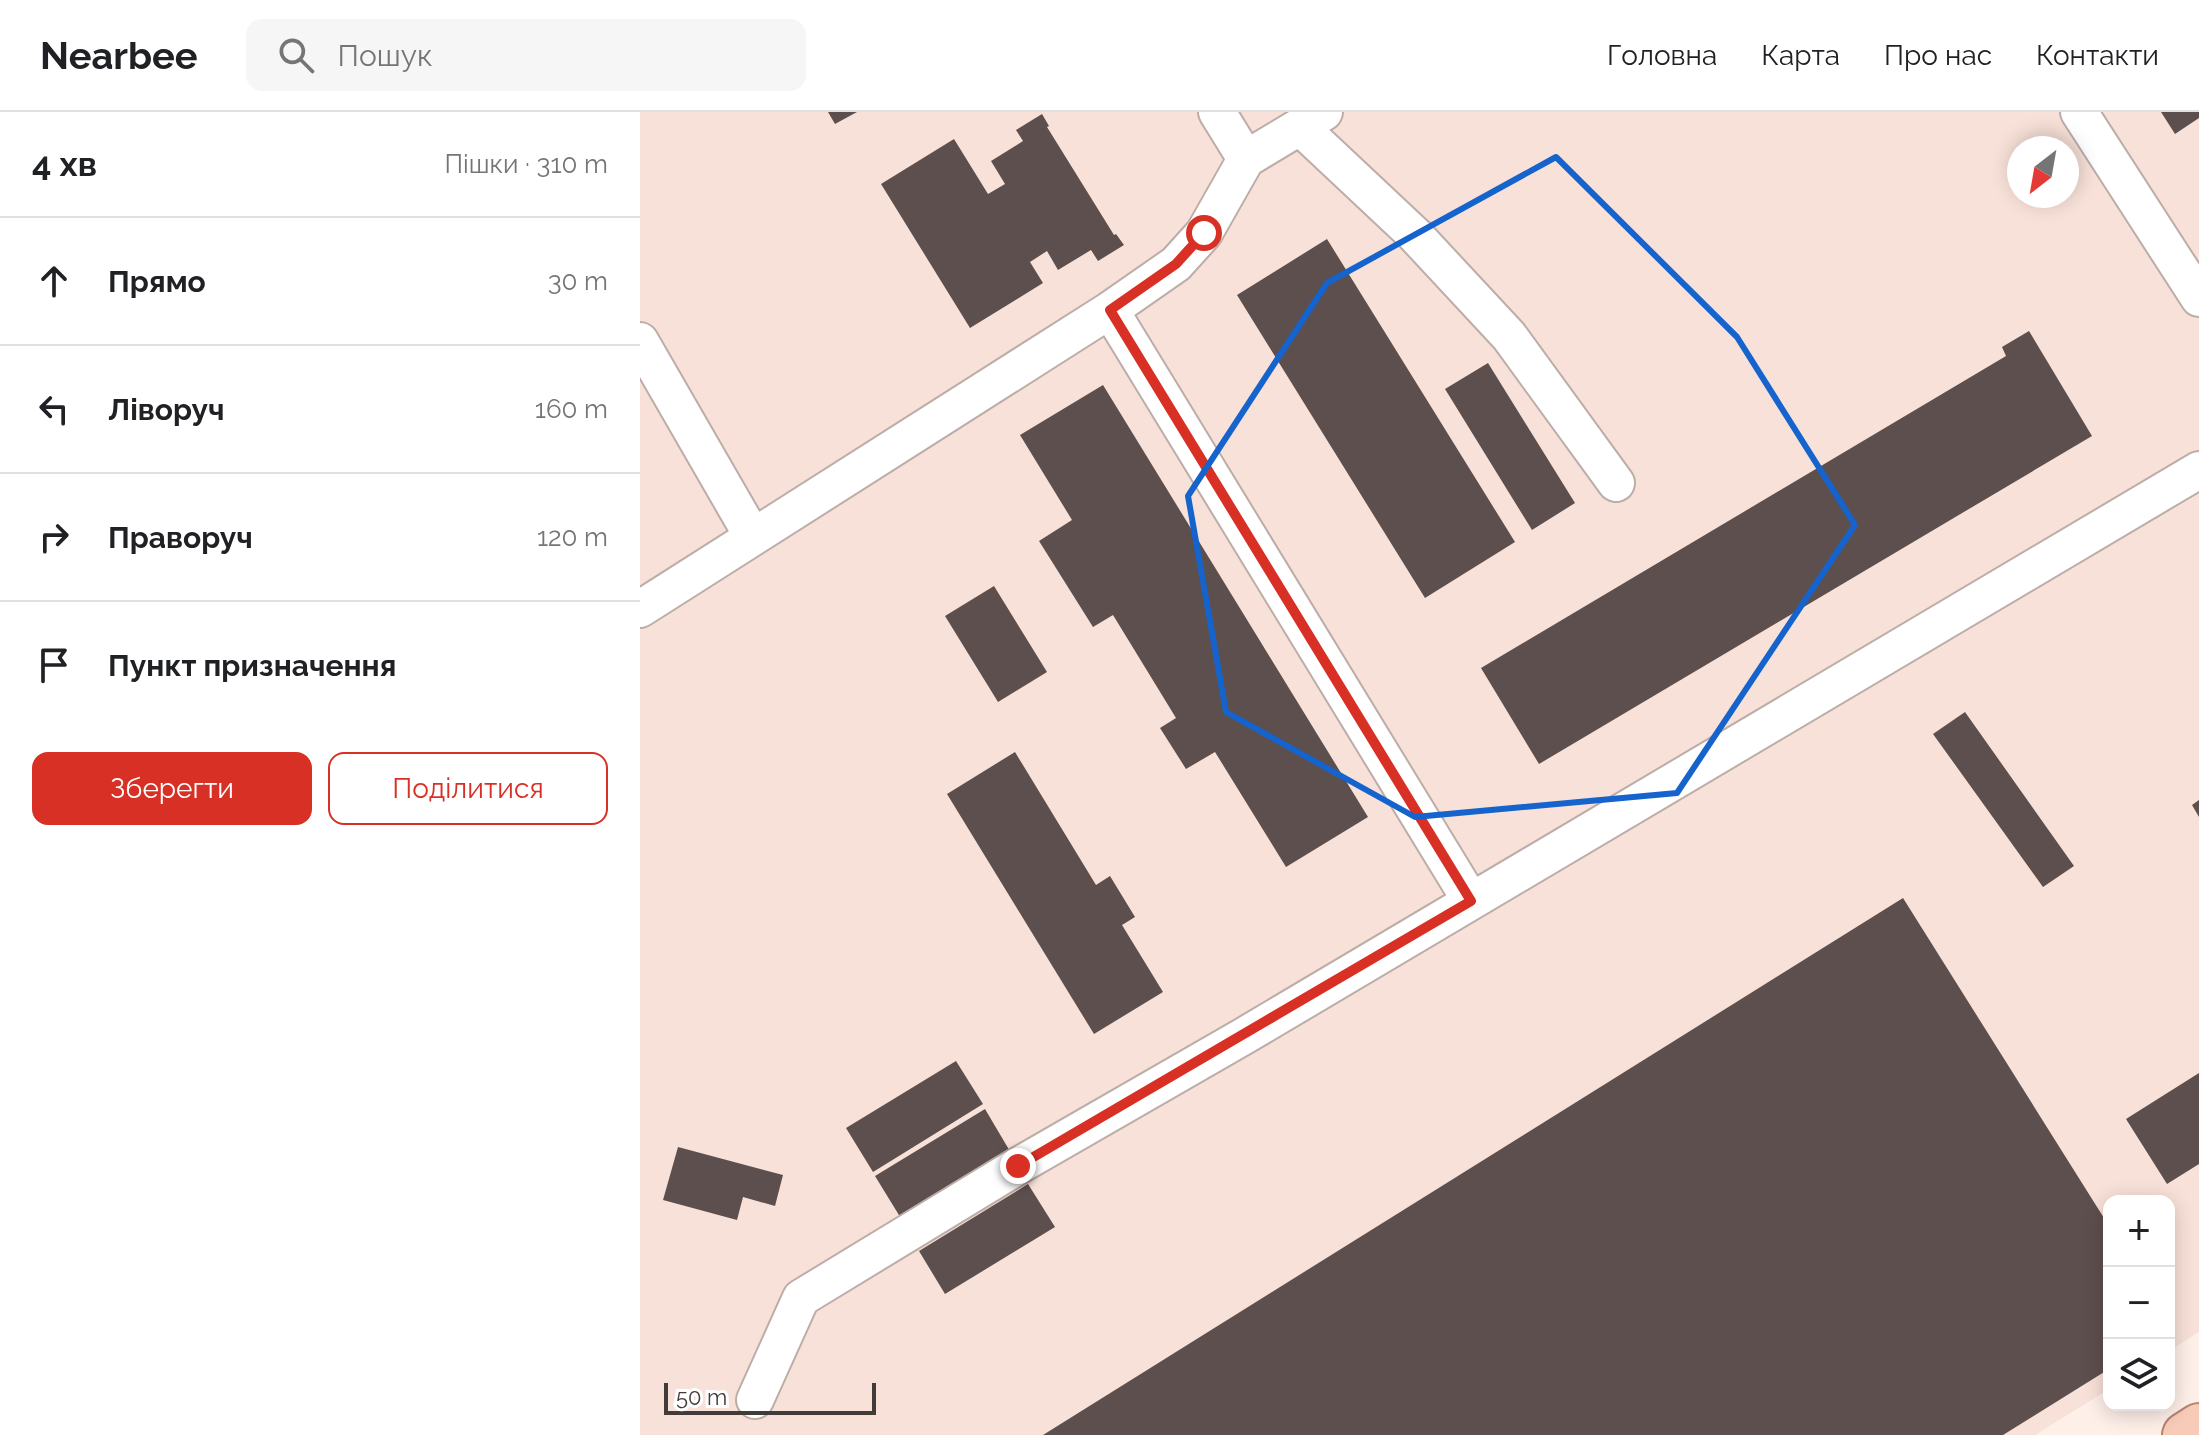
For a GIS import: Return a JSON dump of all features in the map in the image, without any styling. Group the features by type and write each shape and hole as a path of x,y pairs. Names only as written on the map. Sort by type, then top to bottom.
{"main road":[{"path":"2185,1435 2199,1426"}],"lane":[{"path":"1217,112 1246,159"},
{"path":"2079,112 2199,298"},
{"path":"640,609 1110,310 1176,264 1204,233 1246,159 1312,119 1509,336 1616,483"},
{"path":"1110,310 1471,901"},
{"path":"640,341 753,537"},
{"path":"755,1400 801,1298 1018,1166 2199,470"}],"highlighted area":[{"path":"1556,157 1737,337 1855,525 1677,793 1415,817 1226,712 1188,496 1327,283"}],"shaded area":[{"path":"640,112 2199,112 2199,1332 2175,1347 2175,1195 2103,1195 2103,1393 2035,1435 640,1435"}],"building":[{"path":"828,112 857,112 835,124"},
{"path":"2161,112 2199,112 2199,118 2175,134"},
{"path":"1042,114 1114,235 1124,245 1098,261 1091,250 1058,270 1047,251 1030,262 1043,283 970,328 881,184 954,139 988,194 1005,184 991,161 1023,141 1016,130"},
{"path":"1327,239 1515,542 1425,598 1237,295"},
{"path":"2029,331 2092,436 1539,764 1481,668 2006,356 2002,347"},
{"path":"1488,363 1575,503 1532,530 1445,389"},
{"path":"1103,385 1368,817 1286,867 1215,752 1186,769 1160,728 1176,718 1113,615 1093,627 1039,541 1072,520 1020,435"},
{"path":"994,586 1047,672 998,702 945,616"},
{"path":"1965,712 2074,866 2043,887 1933,734"},
{"path":"1015,752 1096,885 1110,876 1135,917 1122,925 1163,992 1094,1034 947,794"},
{"path":"2199,800 2199,817 2192,805"},
{"path":"1903,898 2103,1216 2103,1373 2003,1435 1043,1435"},
{"path":"956,1061 983,1104 873,1172 846,1128"},
{"path":"2199,1073 2199,1164 2167,1184 2126,1119"},
{"path":"985,1109 1011,1153 902,1220 875,1176"},
{"path":"678,1147 783,1175 775,1206 743,1197 737,1220 663,1200"},
{"path":"1028,1184 1055,1227 945,1294 919,1251"}],"route":[{"path":"1018,1166 1471,901 1110,310 1176,264 1204,233"}]}
